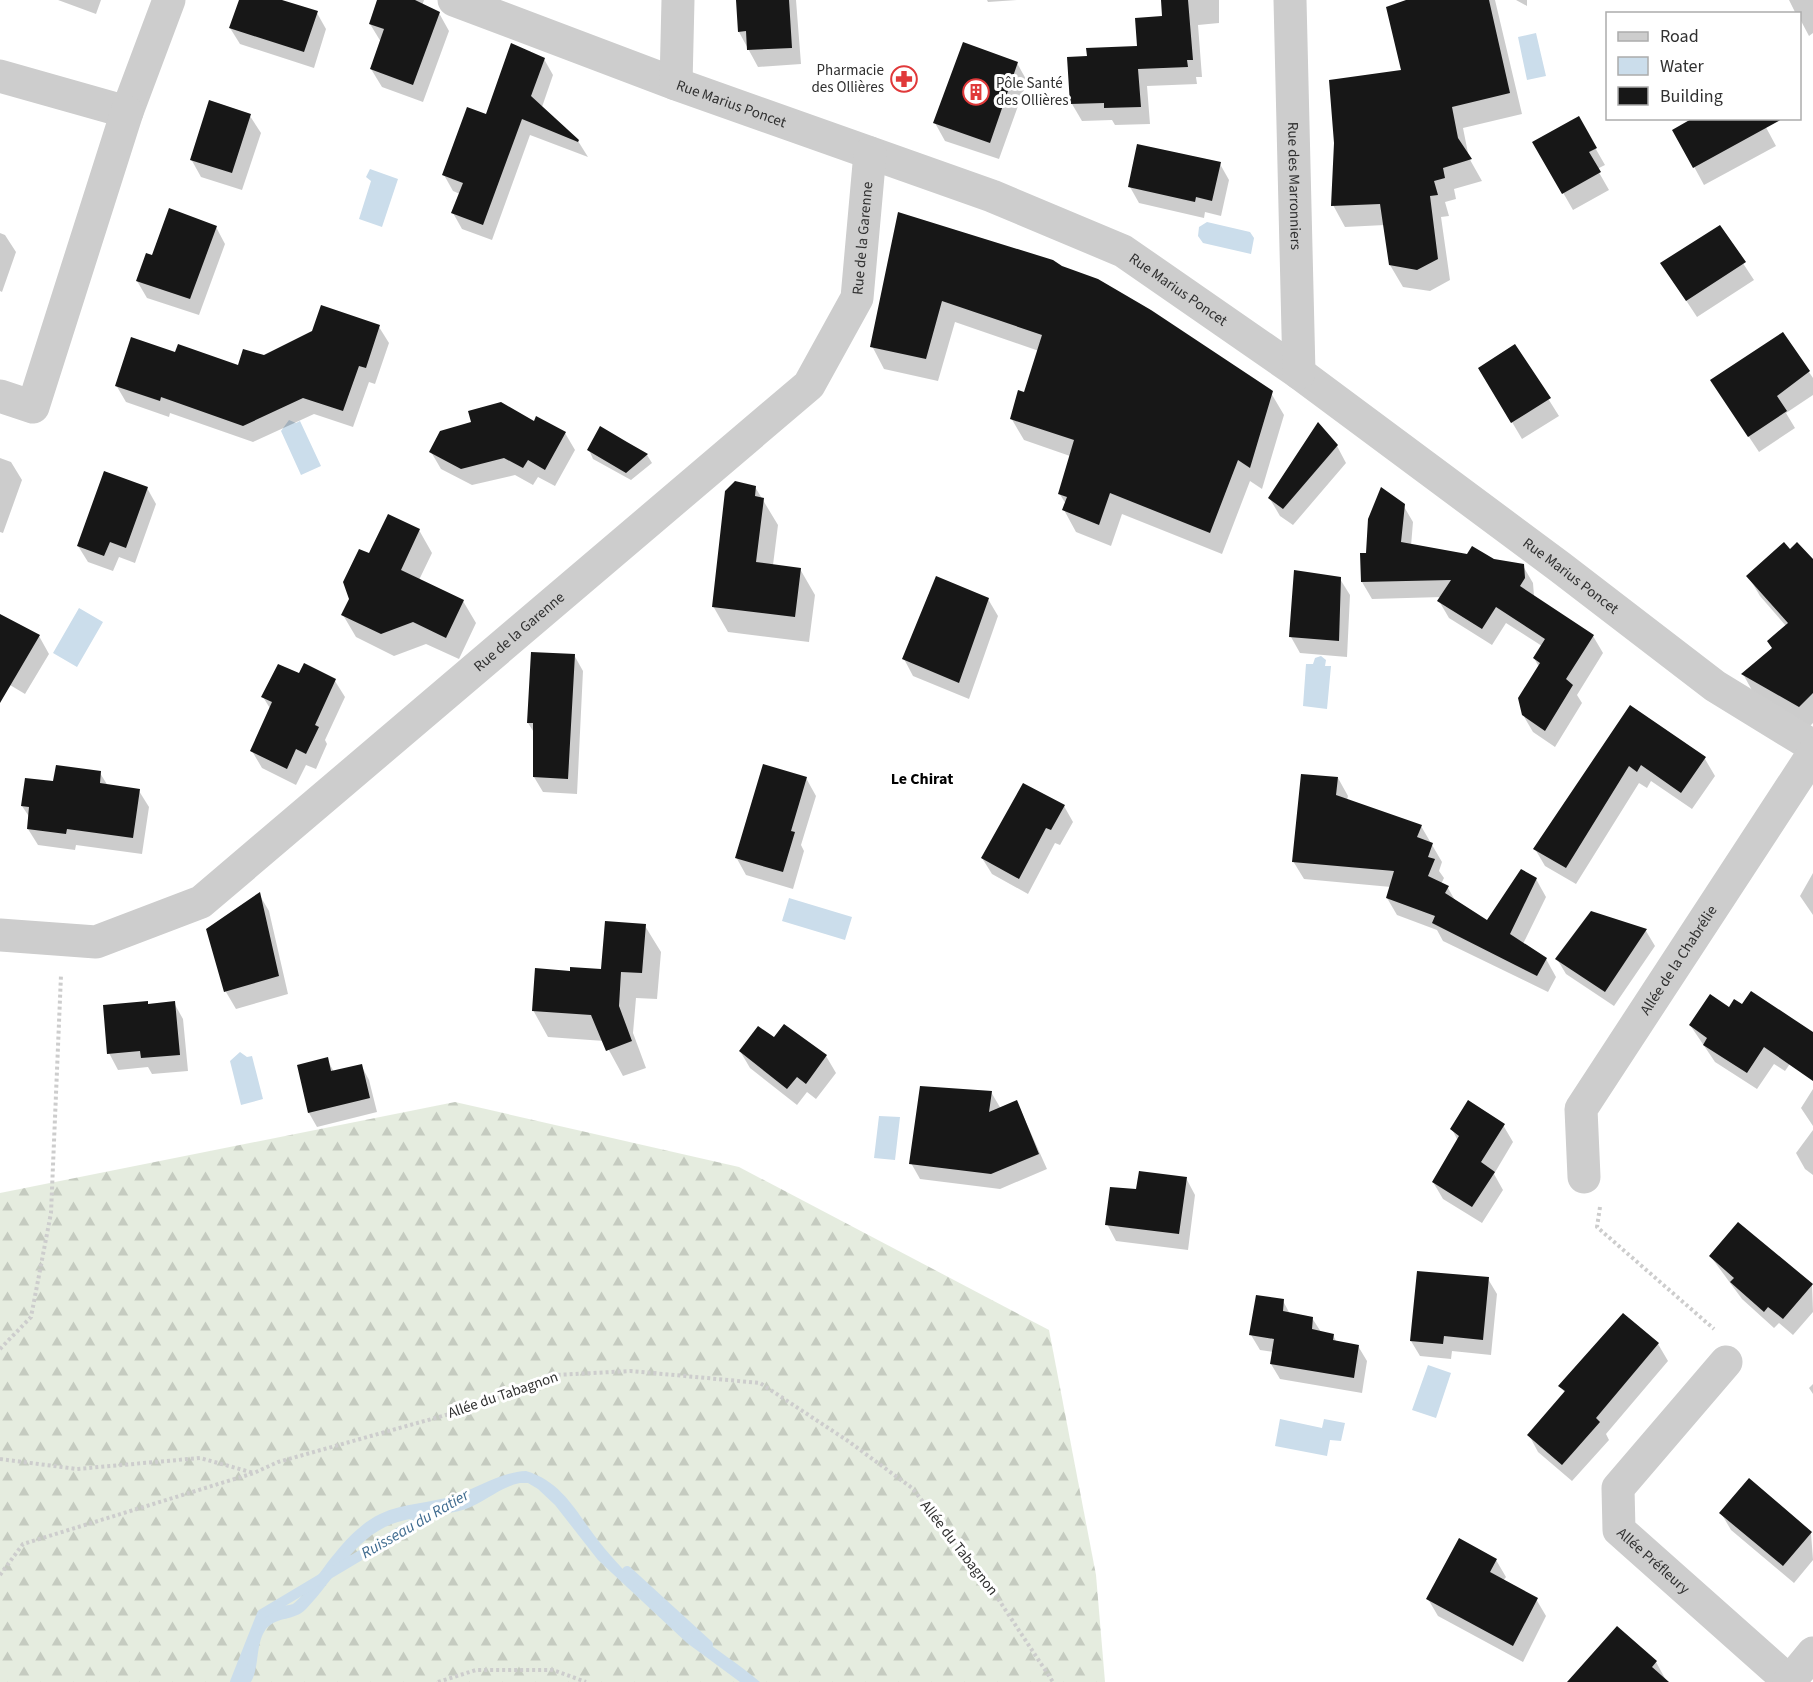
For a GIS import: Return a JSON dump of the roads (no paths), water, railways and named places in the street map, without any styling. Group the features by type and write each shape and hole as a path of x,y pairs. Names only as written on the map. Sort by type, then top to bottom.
{"street":[{"path":"0,396 33,406 128,112 169,0"},
{"name":"Rue Marius Poncet","path":"454,0 676,84 992,196 1123,251 1299,373 1560,567 1715,686 1813,746"},
{"path":"676,84 678,0"},
{"name":"Rue des Marronniers","path":"1290,0 1299,373"},
{"path":"0,76 128,112"},
{"name":"Rue de la Garenne","path":"0,935 96,942 201,902 809,385 857,298 870,153"},
{"name":"Allée de la Chabrélie","path":"1584,1177 1581,1109 1813,754"},
{"name":"Allée Préfleury","path":"1726,1362 1618,1488 1619,1530 1790,1682"},
{"path":"1790,1682 1813,1653"}],"water":[{"path":"1536,33 1546,76 1527,80 1518,37"},
{"path":"370,169 398,179 382,227 359,219 371,181 366,177"},
{"path":"1207,222 1250,232 1254,238 1251,254 1203,243 1198,236 1199,227"},
{"path":"289,420 296,423 300,421 321,466 301,475 281,431"},
{"path":"79,608 103,622 77,667 53,653"},
{"path":"1321,656 1326,660 1325,666 1331,666 1327,709 1303,706 1306,664 1313,664 1315,658"},
{"path":"789,898 852,917 845,940 782,921"},
{"path":"240,1052 247,1057 252,1056 263,1099 241,1105 230,1061"},
{"path":"879,1116 900,1117 895,1160 874,1158"},
{"path":"1428,1365 1451,1373 1436,1418 1412,1410"},
{"path":"1280,1419 1322,1428 1324,1419 1345,1423 1341,1441 1330,1440 1327,1456 1275,1446"},
{"path":"526,1471 548,1481 565,1497 616,1562 653,1599 760,1682 740,1682 687,1643 598,1560 555,1505 538,1489 528,1483 520,1483 466,1509 398,1522 370,1537 347,1559 302,1613 275,1622 266,1629 260,1641 256,1669 251,1682 236,1682 253,1626 258,1618 273,1607 293,1604 303,1595 347,1540 368,1521 389,1510 447,1498 499,1477"}],"waterway":[{"name":"Ruisseau du Ratier","path":"235,1682 262,1614 438,1509"},
{"name":"Ruisseau du Ratier","path":"627,1571 708,1645"}],"place":[{"name":"Pharmacie des Ollières","path":"904,79"},
{"name":"Pôle Santé des Ollières","path":"976,92"}],"district":[{"name":"Le Chirat","path":"922,779"}]}
